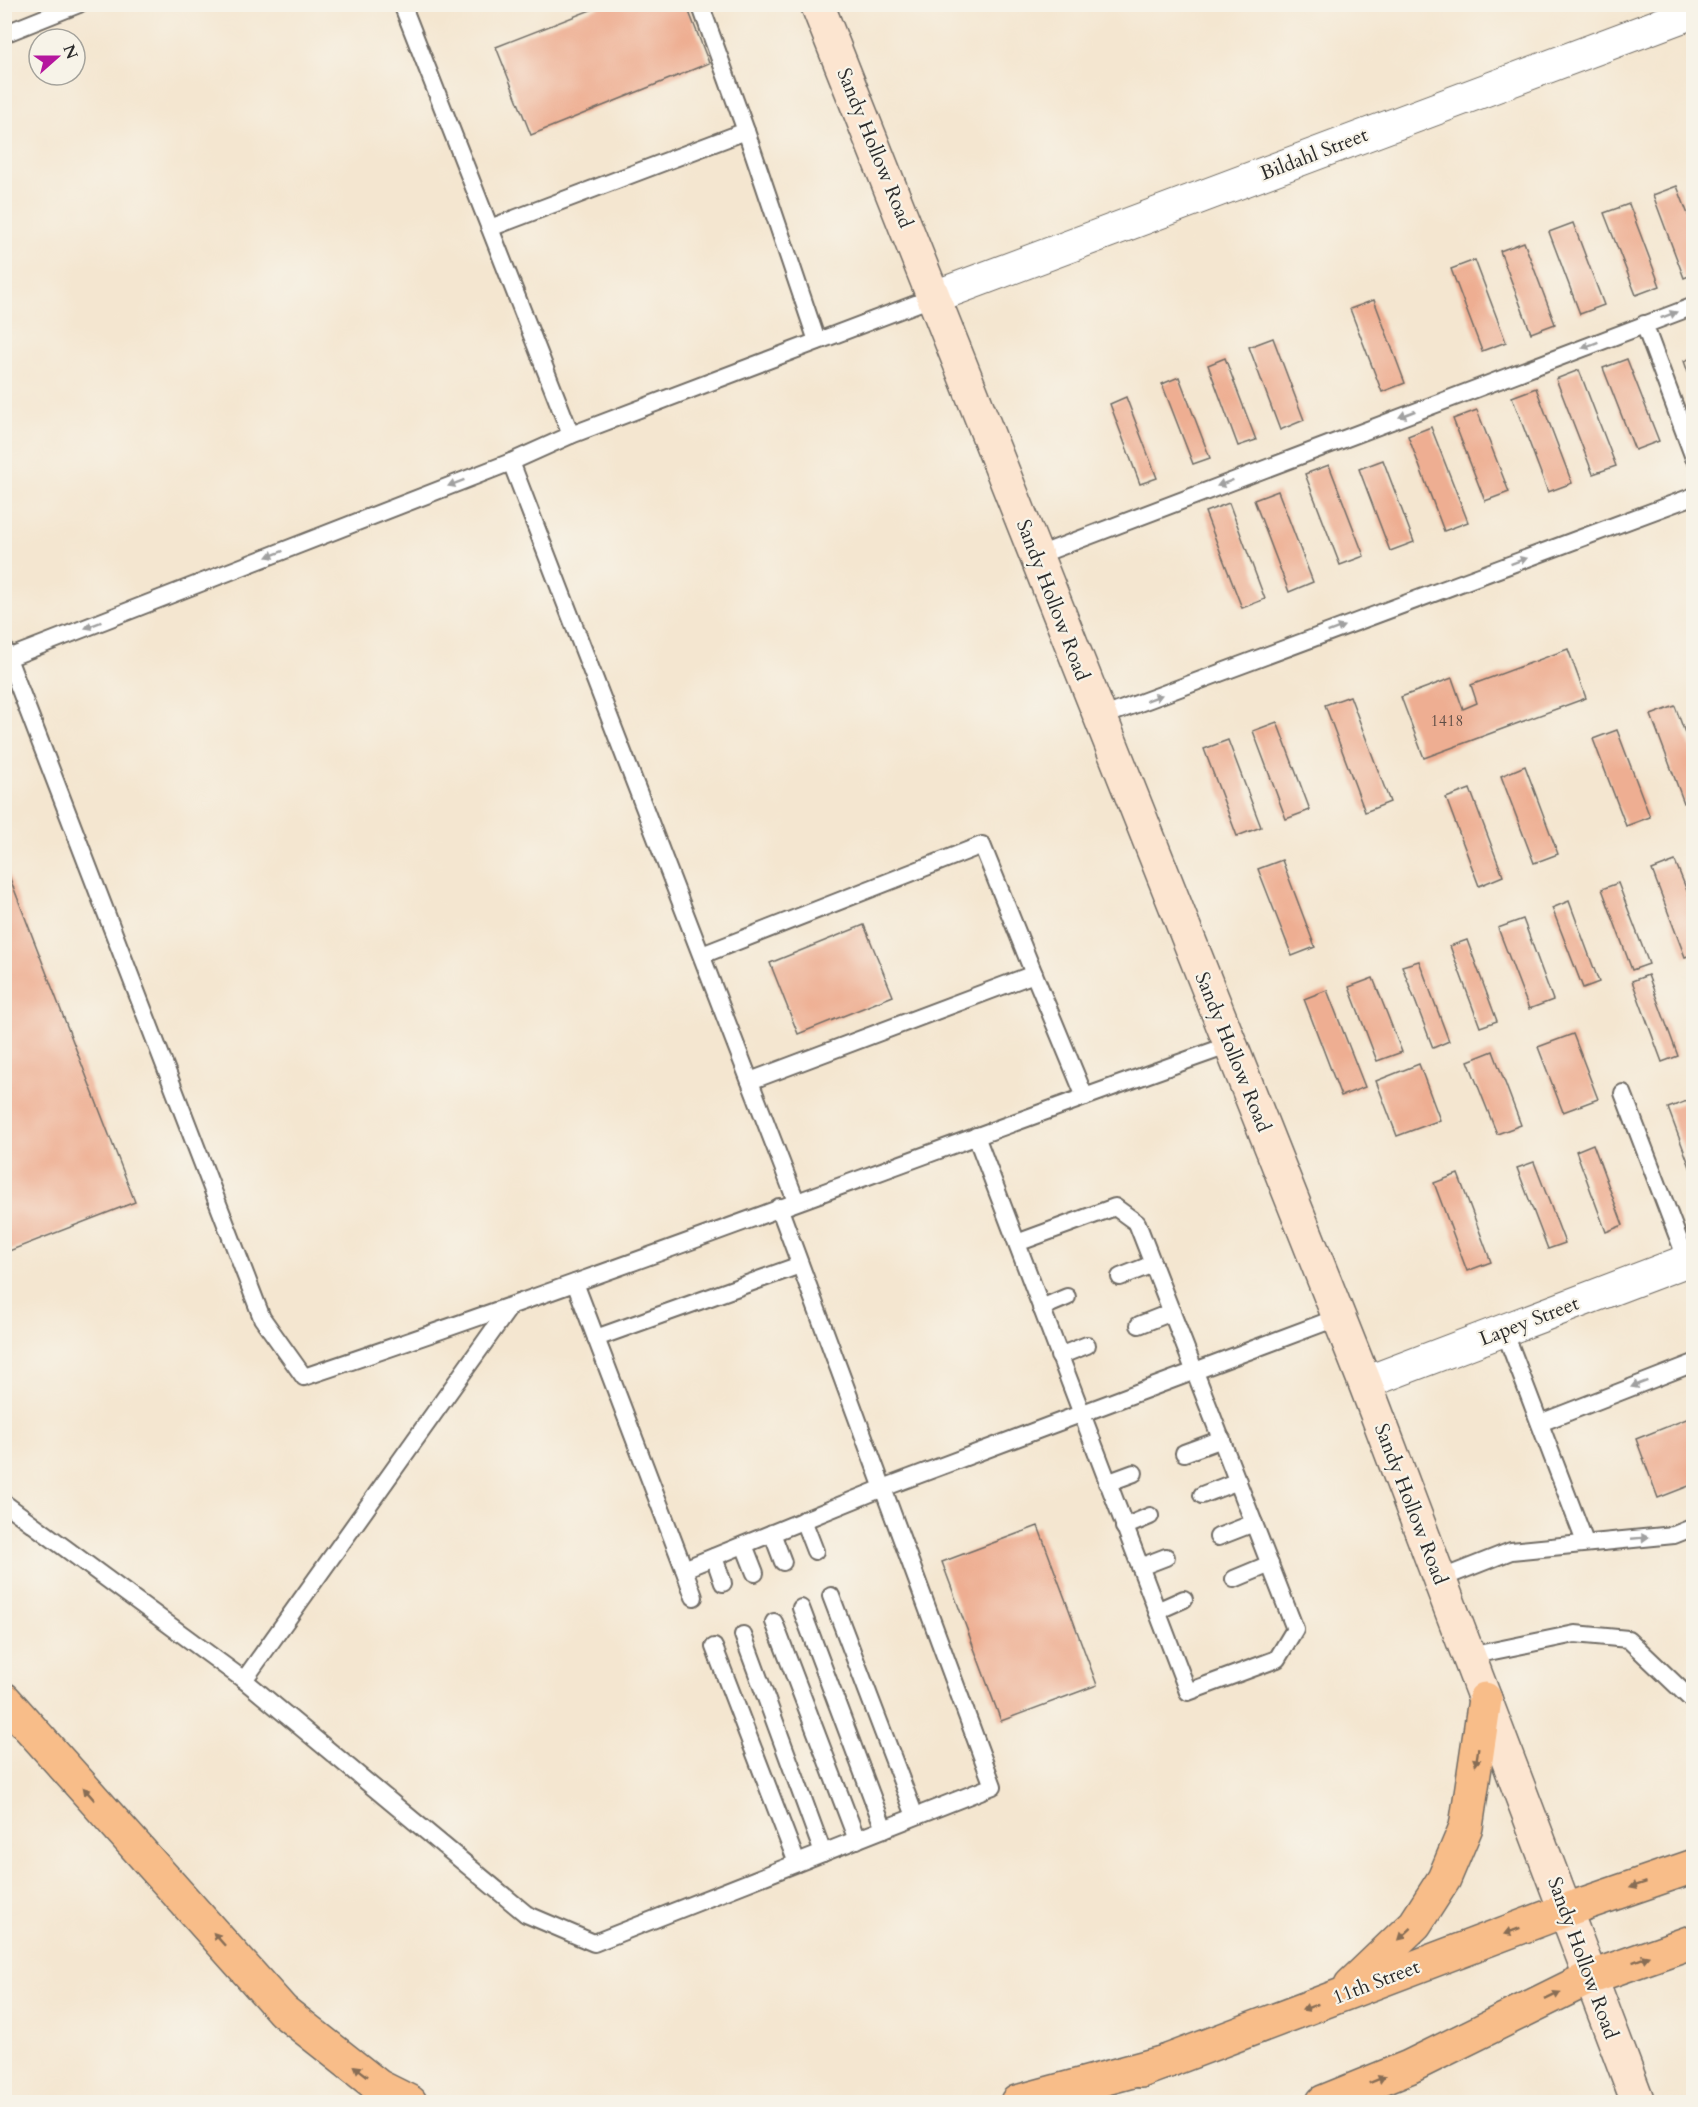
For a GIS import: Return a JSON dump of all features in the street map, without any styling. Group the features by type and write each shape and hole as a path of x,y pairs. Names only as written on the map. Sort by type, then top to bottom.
{"main road":[{"path":"4,1699 283,2011 378,2086 410,2103"},
{"path":"1339,1996 1415,1924 1444,1879 1466,1827 1485,1699"},
{"name":"11th Street","path":"1059,2103 1566,1910 1694,1866"},
{"path":"1323,2103 1409,2067 1589,1978 1694,1941"},
{"path":"1017,2103 1169,2061"}],"street":[{"name":"Sandy Hollow Road","path":"818,4 1099,718 1365,1383 1638,2103"},
{"name":"Bildahl Street","path":"934,297 1694,12"},
{"name":"Lapey Street","path":"1365,1383 1690,1260"}],"lane":[{"path":"4,34 79,4"},
{"path":"403,4 571,435"},
{"path":"700,4 746,131 817,341"},
{"path":"490,228 746,131"},
{"path":"934,297 571,435 511,462 6,653 262,1318 304,1377 509,1308 779,1207 1230,1045"},
{"path":"1036,555 1694,306"},
{"path":"1644,324 1694,458"},
{"path":"511,462 796,1201"},
{"path":"1099,718 1694,496"},
{"path":"702,955 982,845 1084,1097"},
{"path":"750,1081 1034,974"},
{"path":"1623,1093 1690,1260"},
{"path":"976,1136 1188,1692 1277,1659 1295,1629 1137,1223 1114,1207 1017,1243"},
{"path":"4,1503 243,1680 526,1914 594,1943 993,1786 779,1207"},
{"path":"1120,1277 1153,1264"},
{"path":"597,1338 800,1265"},
{"path":"575,1283 694,1597"},
{"path":"1041,1308 1067,1297"},
{"path":"243,1680 509,1308"},
{"path":"1139,1325 1172,1312"},
{"path":"684,1569 883,1488 1339,1317"},
{"path":"1504,1330 1585,1542"},
{"path":"1059,1356 1087,1345"},
{"path":"1540,1423 1694,1363"},
{"path":"1184,1454 1222,1439"},
{"path":"1107,1483 1134,1473"},
{"path":"1202,1495 1238,1481"},
{"path":"1124,1527 1150,1516"},
{"path":"803,1520 815,1551"},
{"path":"1218,1538 1254,1523"},
{"path":"1440,1579 1511,1551 1674,1535 1694,1527"},
{"path":"772,1533 783,1562"},
{"path":"744,1545 755,1574"},
{"path":"714,1557 723,1583"},
{"path":"1140,1567 1166,1557"},
{"path":"1234,1579 1270,1564"},
{"path":"831,1596 915,1816"},
{"path":"1157,1611 1184,1599"},
{"path":"801,1608 884,1829"},
{"path":"774,1622 857,1840"},
{"path":"1469,1656 1575,1634 1628,1639 1694,1702"},
{"path":"742,1635 823,1853"},
{"path":"714,1647 797,1863"}],"building":[{"path":"606,4 686,4 709,63 531,135 496,47"},
{"path":"1677,186 1694,230 1694,274 1684,278 1653,195"},
{"path":"1629,204 1660,286 1636,295 1604,213"},
{"path":"1573,223 1604,305 1580,314 1549,232"},
{"path":"1524,242 1555,324 1531,333 1500,251"},
{"path":"1475,260 1506,342 1482,351 1451,269"},
{"path":"1374,300 1405,383 1382,392 1350,309"},
{"path":"1273,338 1304,420 1280,430 1249,347"},
{"path":"1694,357 1694,387 1693,387 1684,361"},
{"path":"1225,358 1256,440 1238,446 1208,365"},
{"path":"1627,359 1659,441 1635,450 1603,368"},
{"path":"1579,370 1616,466 1593,474 1556,379"},
{"path":"1179,377 1210,458 1193,464 1162,384"},
{"path":"1536,388 1572,483 1548,492 1512,397"},
{"path":"1126,397 1157,478 1140,484 1110,404"},
{"path":"1477,410 1509,492 1485,501 1453,419"},
{"path":"1431,427 1468,522 1444,531 1408,436"},
{"path":"1383,460 1414,542 1390,551 1359,469"},
{"path":"1329,465 1364,556 1340,565 1305,474"},
{"path":"1278,491 1313,582 1289,592 1254,500"},
{"path":"1229,503 1265,599 1242,608 1205,512"},
{"path":"1568,649 1586,698 1424,758 1401,697 1452,678 1463,709 1477,703 1471,685"},
{"path":"1350,696 1390,802 1365,812 1325,705"},
{"path":"1675,706 1694,757 1694,799 1684,803 1651,715"},
{"path":"1277,722 1310,810 1286,819 1253,731"},
{"path":"1617,730 1650,817 1626,826 1593,739"},
{"path":"1228,740 1261,827 1237,836 1204,749"},
{"path":"1525,766 1558,854 1534,863 1501,776"},
{"path":"1470,789 1503,876 1479,886 1446,798"},
{"path":"1282,860 1315,947 1292,956 1258,869"},
{"path":"1675,861 1694,908 1694,954 1685,957 1652,870"},
{"path":"4,863 135,1202 4,1253"},
{"path":"1618,883 1649,964 1632,970 1602,889"},
{"path":"1569,901 1599,982 1583,988 1552,908"},
{"path":"1523,919 1553,1000 1529,1009 1498,928"},
{"path":"864,925 893,996 798,1034 770,963"},
{"path":"1467,940 1497,1021 1480,1027 1450,946"},
{"path":"1419,961 1449,1041 1433,1048 1402,966"},
{"path":"1648,975 1678,1056 1662,1062 1632,981"},
{"path":"1373,978 1402,1052 1377,1061 1349,987"},
{"path":"1327,990 1365,1087 1341,1096 1304,999"},
{"path":"1573,1034 1598,1099 1563,1112 1538,1047"},
{"path":"1493,1051 1521,1125 1497,1134 1468,1061"},
{"path":"1419,1064 1440,1120 1397,1136 1376,1081"},
{"path":"1692,1099 1694,1103 1693,1175 1668,1108"},
{"path":"1593,1144 1623,1225 1606,1232 1576,1151"},
{"path":"1534,1162 1565,1243 1548,1249 1517,1168"},
{"path":"1458,1174 1491,1262 1467,1271 1434,1183"},
{"path":"1694,1416 1694,1484 1658,1498 1636,1439"},
{"path":"1038,1526 1097,1685 1001,1721 942,1562"}]}
